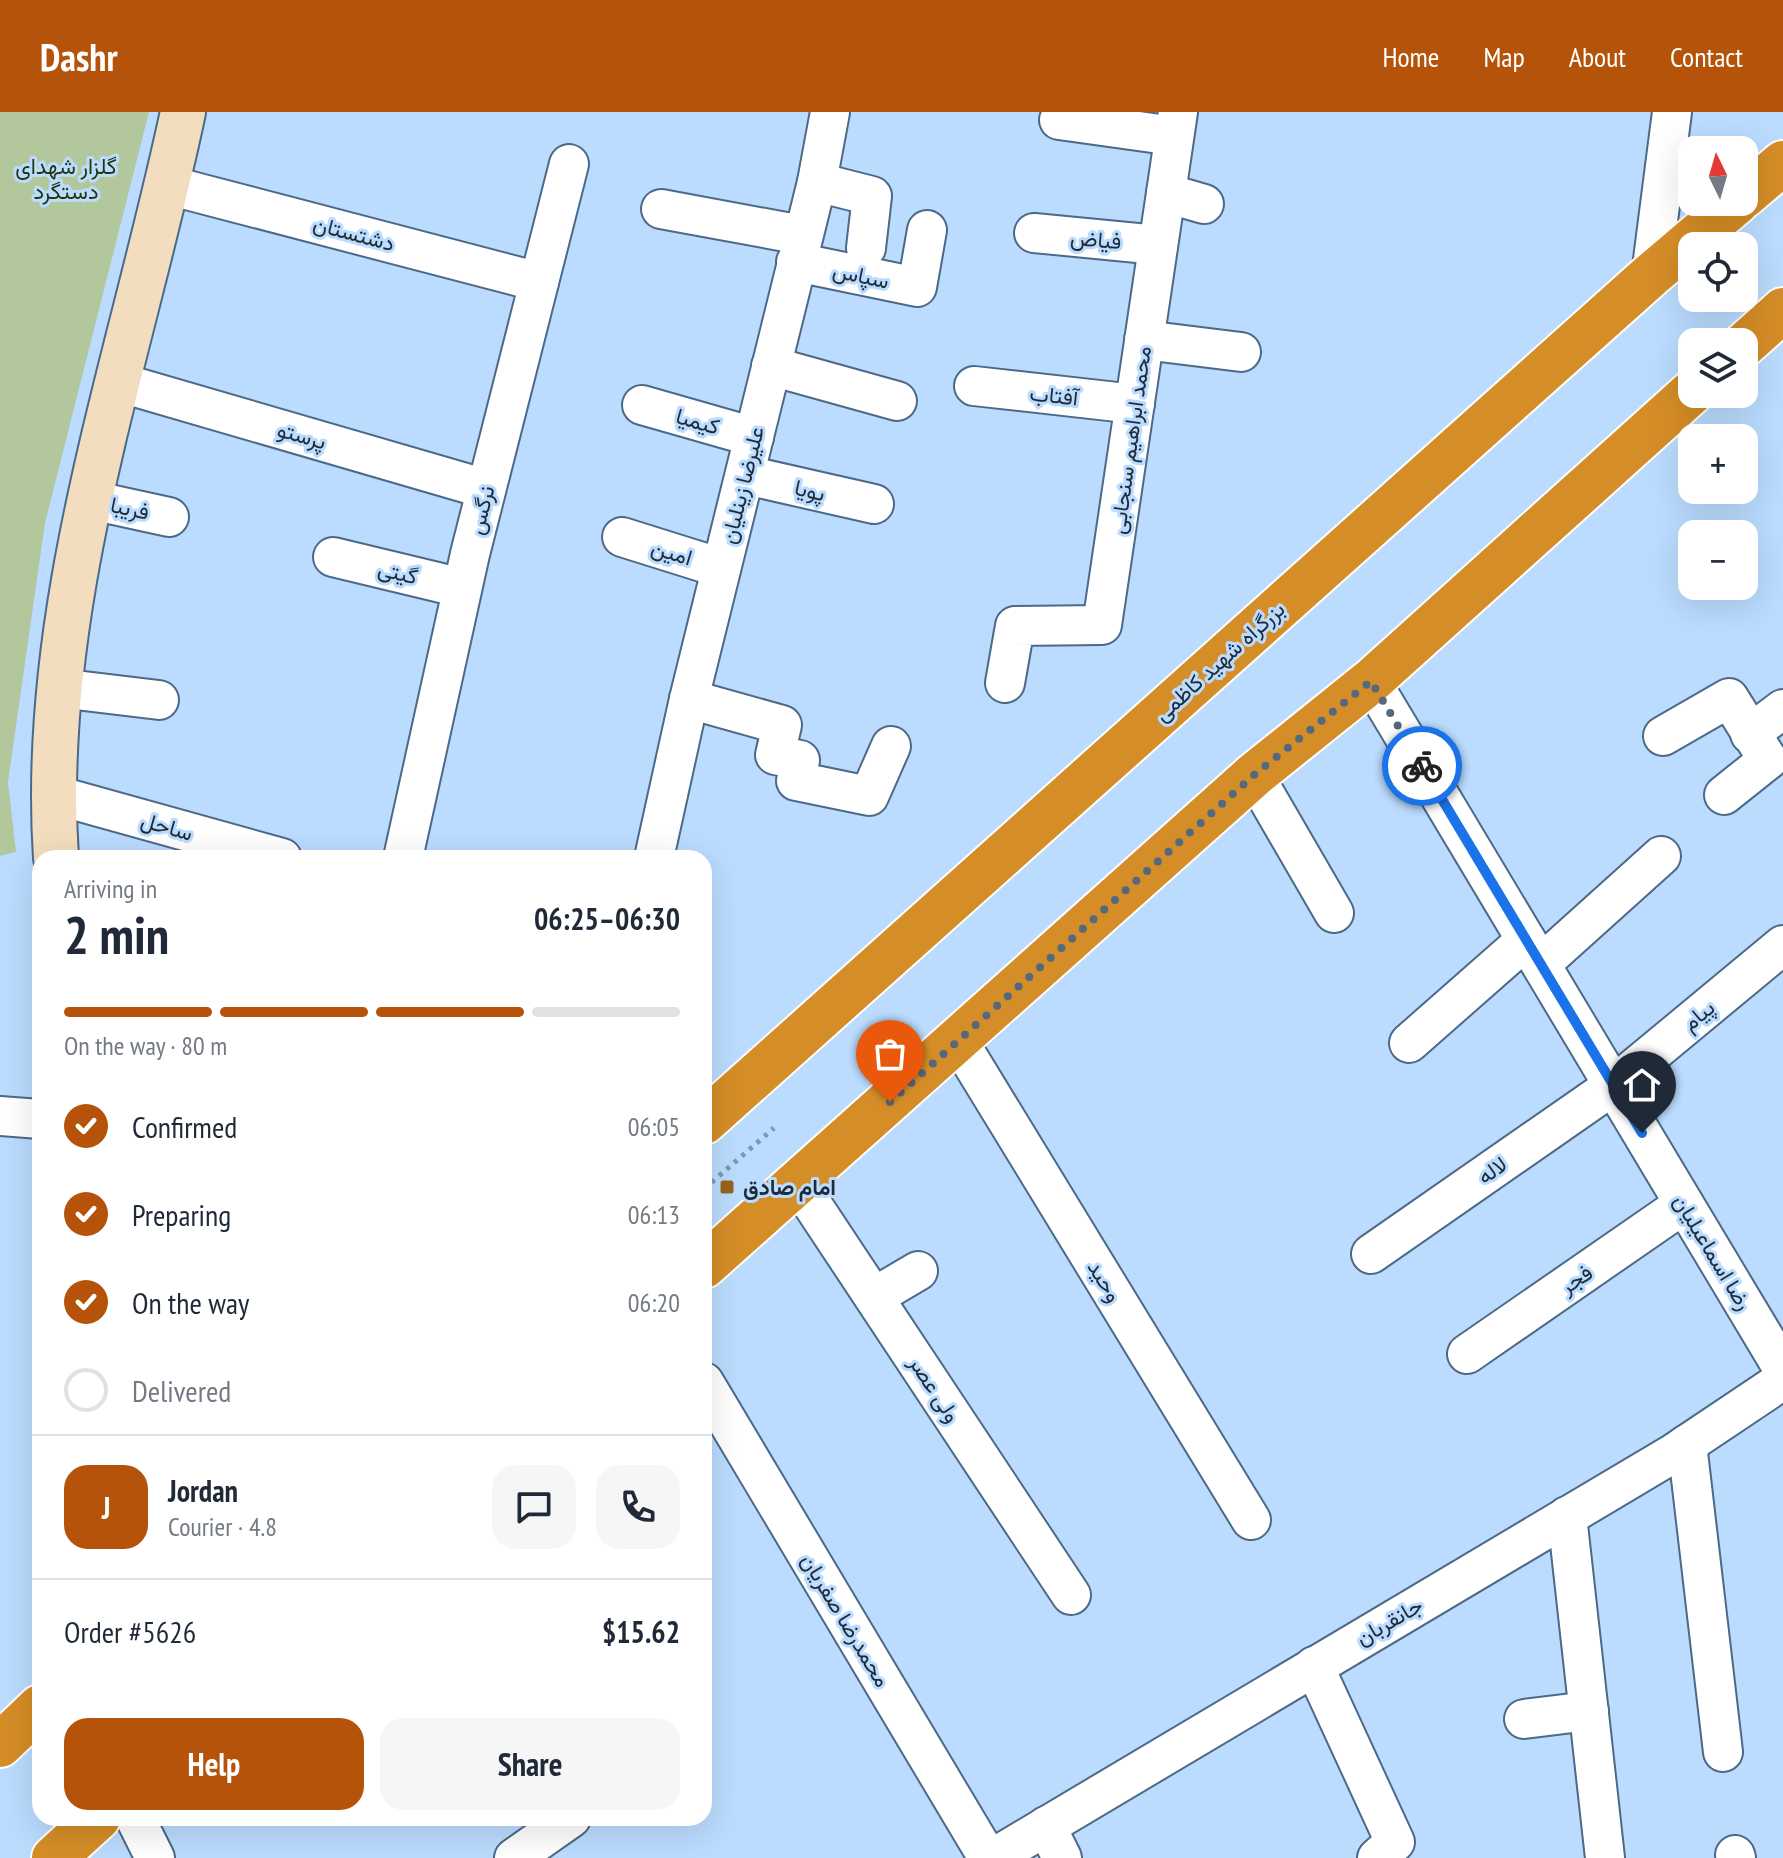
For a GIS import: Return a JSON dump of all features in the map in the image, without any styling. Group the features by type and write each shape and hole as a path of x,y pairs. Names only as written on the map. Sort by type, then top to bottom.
{"highway":[{"path":"1758,184 1783,163"},
{"name":"بزرگراه شهید کاظمی","path":"712,1115 1721,216"},
{"path":"1758,332 1783,310"},
{"path":"712,1259 959,1042 1254,775 1371,681 1678,405"},
{"path":"0,1745 32,1715"},
{"path":"54,1858 89,1826"}],"street":[{"path":"56,850 52,794 59,688 79,551 183,112"},
{"name":"علیرضا زینلیان","path":"656,850 689,699 817,182 830,112"},
{"path":"1651,275 1672,112"},
{"path":"1059,120 1176,124"},
{"name":"محمد ابراهیم سنجابی","path":"1005,683 1015,626 1102,625 1176,124"},
{"name":"نرگس","path":"405,850 462,588 569,164"},
{"path":"817,182 872,196 866,248"},
{"name":"دشتستان","path":"168,185 539,282"},
{"path":"1166,193 1204,204"},
{"path":"661,209 799,248"},
{"name":"سپاس","path":"799,248 917,287 927,230"},
{"name":"فیاض","path":"1034,233 1158,245"},
{"path":"1144,340 1241,352"},
{"path":"771,366 897,401"},
{"name":"پرستو","path":"118,382 486,489"},
{"name":"آفتاب","path":"974,386 1135,404"},
{"name":"کیمیا","path":"642,405 754,437"},
{"name":"پویا","path":"746,475 874,504"},
{"name":"فریبا","path":"91,500 169,517"},
{"name":"امین","path":"622,537 721,568"},
{"name":"گیتی","path":"333,557 462,588"},
{"name":"رضا اسماعیلیان","path":"1371,681 1783,1369"},
{"path":"59,688 159,700"},
{"path":"1663,736 1729,698 1768,760 1724,795"},
{"path":"689,699 782,725 775,755 800,760 796,781 869,796 891,746"},
{"path":"1750,734 1783,709"},
{"path":"1254,775 1334,913"},
{"name":"ساحل","path":"52,794 253,850"},
{"path":"1409,1043 1661,856"},
{"name":"پیام","path":"1614,1085 1783,945"},
{"name":"وحید","path":"959,1042 1251,1520"},
{"name":"لاله","path":"1371,1254 1614,1085"},
{"path":"0,1116 32,1118"},
{"name":"ولی عصر","path":"798,1183 1071,1595"},
{"name":"فجر","path":"1467,1354 1684,1204"},
{"path":"874,1297 918,1271"},
{"name":"جانقربان","path":"991,1858 1054,1842 1314,1666 1687,1444 1783,1380"},
{"name":"محمدرضا صفریان","path":"712,1395 991,1858"},
{"path":"1687,1444 1723,1752"},
{"path":"1567,1516 1605,1858"},
{"path":"1314,1666 1395,1842 1377,1858"},
{"path":"1524,1719 1589,1711"},
{"path":"139,1826 155,1858"},
{"path":"514,1858 560,1826"}],"path":[{"path":"712,1182 774,1128"}],"green space":[{"name":"گلزار شهدای دستگرد","path":"0,112 149,112 45,523 8,782 16,852 0,856"}],"way so far":[{"path":"890,1102 1254,775 1371,681 1422,766"}],"place":[{"name":"امام صادق","path":"727,1187"}],"route":[{"path":"1422,766 1642,1133"}]}
